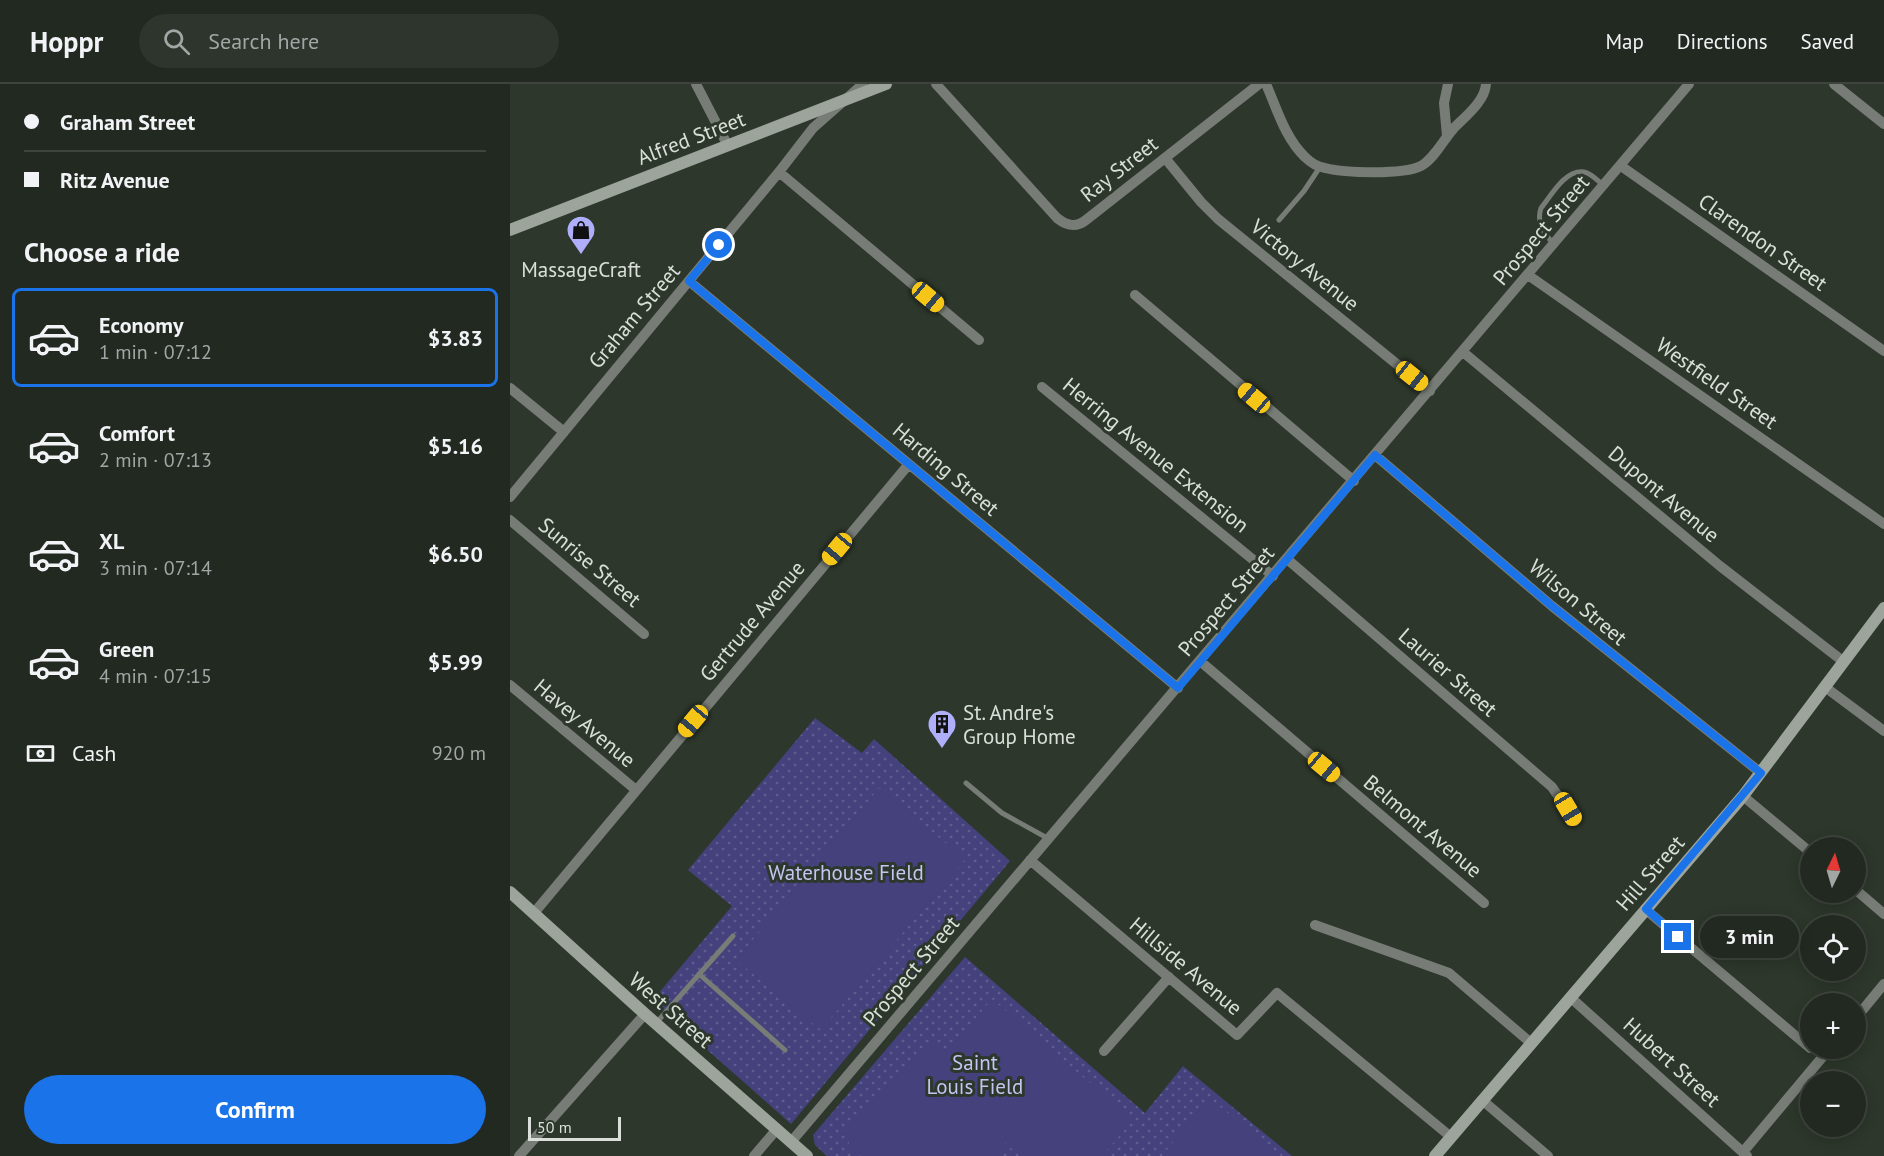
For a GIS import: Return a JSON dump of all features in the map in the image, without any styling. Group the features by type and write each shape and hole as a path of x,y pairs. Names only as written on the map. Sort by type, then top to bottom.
{"street":[{"path":"696,84 727,144"},
{"name":"Graham Street","path":"512,492 689,281 813,128 863,84"},
{"name":"Alfred Street","path":"510,230 886,84"},
{"name":"Ray Street","path":"936,84 1057,218 1068,225 1083,223 1259,84"},
{"path":"1266,84 1291,140 1305,158 1320,166 1337,170 1394,172 1414,169 1430,159 1482,97 1486,84"},
{"path":"1447,136 1444,103 1448,84"},
{"name":"Prospect Street","path":"791,1142 1689,84"},
{"path":"1834,84 1884,124"},
{"name":"Victory Avenue","path":"1165,158 1218,219 1430,391"},
{"name":"Clarendon Street","path":"1621,166 1884,351"},
{"path":"779,172 979,340"},
{"name":"Westfield Street","path":"1528,275 1884,524"},
{"name":"Harding Street","path":"689,281 1178,688"},
{"path":"1135,295 1354,481"},
{"name":"Dupont Avenue","path":"1463,352 1720,566 1844,662"},
{"name":"Herring Avenue Extension","path":"1042,387 1273,576"},
{"path":"510,388 564,432"},
{"name":"Wilson Street","path":"1375,455 1552,606 1761,773"},
{"name":"Gertrude Avenue","path":"534,913 909,464"},
{"name":"Sunrise Street","path":"510,520 644,634"},
{"name":"Laurier Street","path":"1287,559 1552,787 1575,821"},
{"name":"Hill Street","path":"1435,1156 1743,796 1884,608"},
{"name":"Belmont Avenue","path":"1200,661 1484,903"},
{"name":"Havey Avenue","path":"510,685 636,790"},
{"path":"1825,687 1884,731"},
{"path":"1743,796 1800,844"},
{"name":"Hillside Avenue","path":"1030,860 1237,1035 1277,993 1451,1137"},
{"name":"West Street","path":"510,892 807,1156"},
{"path":"1866,899 1884,914"},
{"path":"1646,909 1800,1039"},
{"path":"1315,925 1443,970 1531,1043"},
{"path":"1104,1051 1169,977"},
{"path":"1866,1006 1884,984"},
{"name":"Hubert Street","path":"1570,997 1745,1154"},
{"path":"519,1156 645,1014"},
{"path":"1745,1154 1821,1059"},
{"path":"1482,1100 1548,1156"},
{"path":"754,1156 777,1129"}],"lane":[{"path":"1279,220 1304,191 1320,166"},
{"path":"1554,244 1543,231 1539,214 1565,179 1575,173 1585,172 1604,186"},
{"path":"966,783 1002,813 1049,839"},
{"path":"656,1023 733,936"},
{"path":"699,974 786,1050"}],"green space":[{"name":"Waterhouse Field","path":"815,718 862,753 874,739 1010,861 791,1124 652,1001 732,906 688,870"},
{"path":"879,788 965,859 821,1030 736,960"},
{"name":"Saint Louis Field","path":"965,957 1145,1113 1183,1066 1292,1156 827,1156 815,1145 813,1135"},
{"path":"992,999 1133,1120 1102,1156 1020,1156 1005,1143 1003,1156 861,1156 849,1146 848,1130 927,1044 948,1050"},
{"path":"1209,1098 1281,1156 1162,1156"}],"place":[{"name":"MassageCraft","path":"581,256"},
{"name":"St. Andre's Group Home","path":"942,750"}],"route":[{"path":"719,245 689,281 1178,688 1375,455 1606,651 1761,773 1646,909 1678,937"}]}
